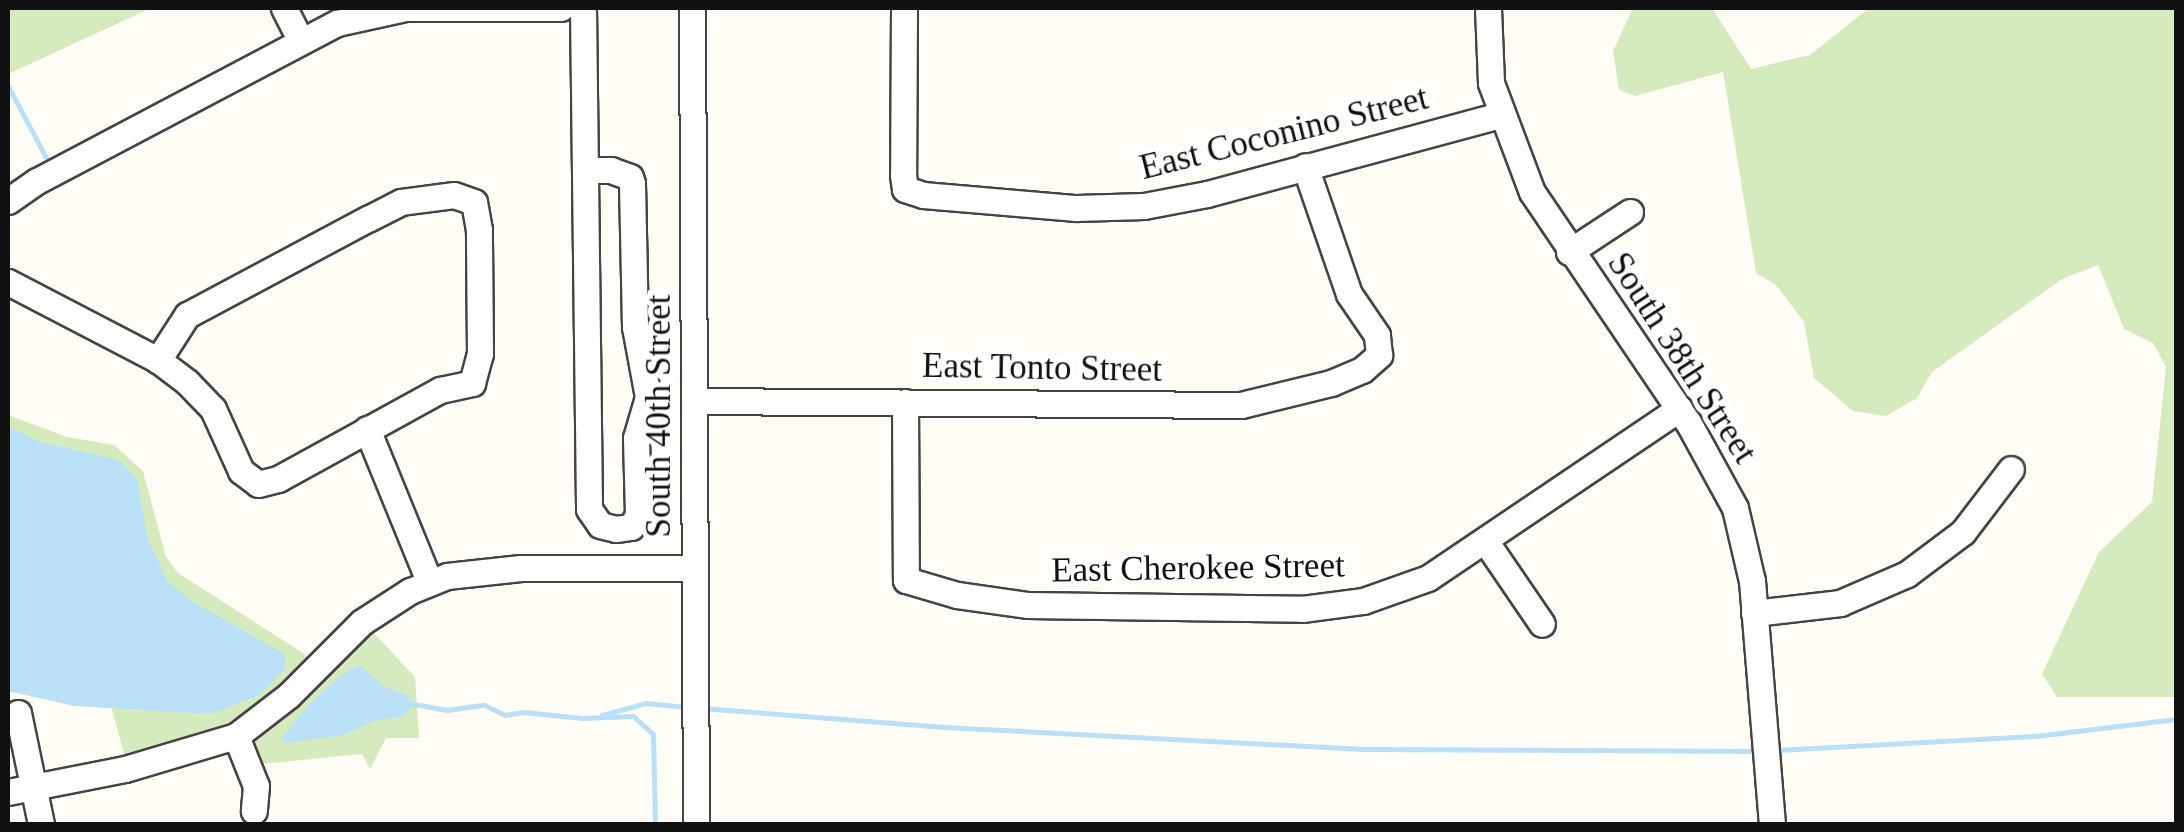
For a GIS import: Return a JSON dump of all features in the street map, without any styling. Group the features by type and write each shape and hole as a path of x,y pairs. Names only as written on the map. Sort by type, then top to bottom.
{"street":[{"path":"284,8 301,41"},
{"path":"8,201 37,181 337,23 384,10 562,8"},
{"path":"583,8 589,509 600,525 616,529 631,527 638,515 636,438 648,397 635,327 632,183 630,177 611,170 585,170"},
{"name":"South 40th Street","path":"692,8 696,824"},
{"name":"East Coconino Street","path":"904,8 906,188 923,194 1116,208 1174,202 1500,115"},
{"name":"South 38th Street","path":"1488,8 1492,83 1500,115 1532,192 1713,461 1735,508 1748,554 1772,824"},
{"name":"East Tonto Street","path":"694,401 1241,404 1330,384 1362,370 1379,355 1378,335 1350,294 1305,166"},
{"path":"8,282 158,360 213,409 241,471 258,484 278,479 440,390 472,383 480,354 480,230 474,202 454,195 401,202 369,218 187,315 158,360"},
{"path":"1569,252 1630,212"},
{"name":"East Cherokee Street","path":"906,402 906,580 957,595 1028,606 1302,609 1362,601 1428,578 1679,410"},
{"path":"367,430 430,583"},
{"path":"1754,614 1840,603 1908,574 1962,532 2011,469"},
{"path":"1486,542 1542,624"},
{"path":"8,792 125,769 243,731 289,695 349,636 389,604 447,576 520,568 695,568"},
{"path":"18,713 41,824"},
{"path":"243,731 256,786 254,811"}],"green space":[{"path":"8,8 151,8 8,74"},
{"path":"1633,8 1712,8 1751,69 1810,55 1869,8 2176,8 2176,697 2057,697 2042,674 2099,552 2152,502 2166,367 2153,343 2124,329 2098,265 2062,279 1932,372 1917,398 1886,416 1853,411 1814,378 1804,322 1776,285 1756,273 1723,72 1635,96 1619,90 1613,51"},
{"path":"8,415 67,437 114,445 143,471 166,557 178,573 303,653 327,677 372,631 415,677 419,738 386,738 370,769 362,754 262,764 234,720 210,732 125,757 111,706 75,706 8,691"}],"water":[{"path":"8,427 41,442 118,460 137,479 147,536 167,581 190,600 286,655 284,670 258,696 211,714 75,706 8,691"},
{"path":"360,665 385,687 409,696 410,709 403,717 376,720 345,735 285,743 282,738 308,705 345,672"}],"waterway":[{"path":"8,86 50,165"},
{"path":"408,703 447,710 484,705 505,715 524,712 582,718 633,716 653,734 655,824"},
{"path":"602,715 646,703 686,707"},
{"path":"702,708 944,727 1368,749 1760,751"},
{"path":"1776,750 2036,736 2176,719"}]}
